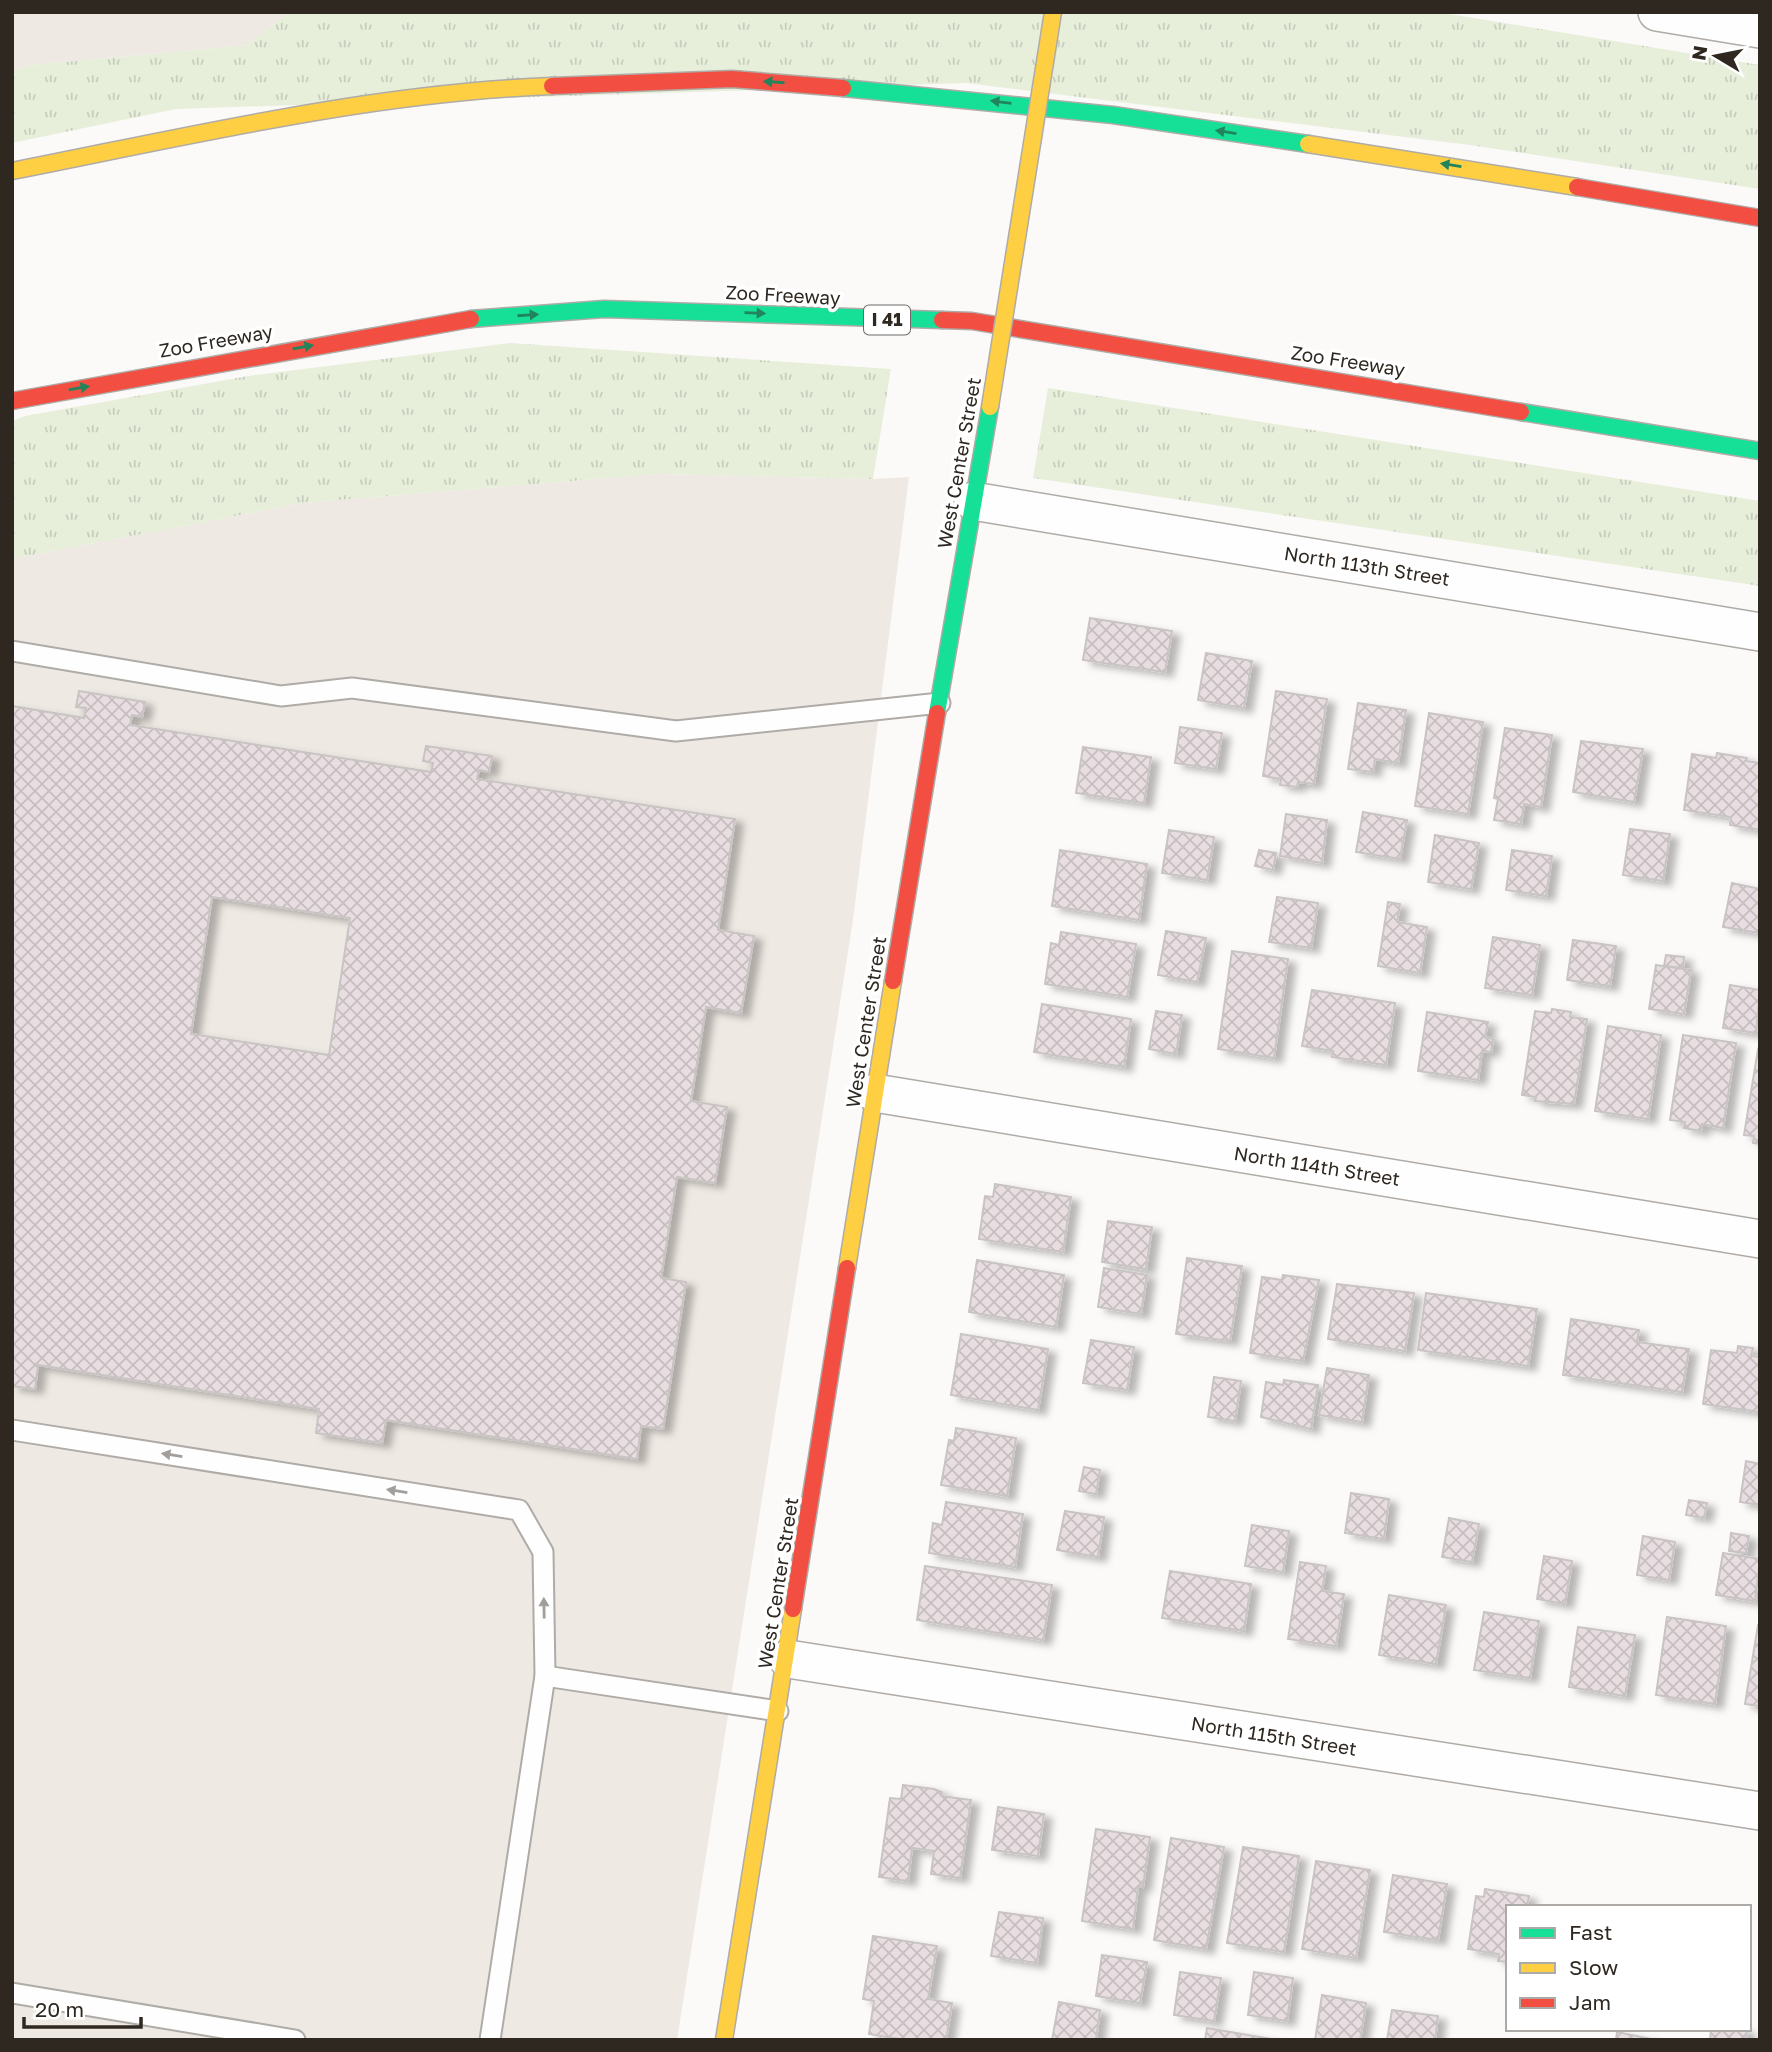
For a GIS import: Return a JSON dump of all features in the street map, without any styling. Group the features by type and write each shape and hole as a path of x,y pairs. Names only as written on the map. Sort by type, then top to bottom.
{"main road":[{"name":"West Center Street","path":"724,2040 788,1659 875,1093 1053,12"},
{"path":"12,172 284,117 473,89 732,79 940,95 1112,115 1480,170 1760,218"},
{"path":"1480,170 1760,205"},
{"name":"Zoo Freeway","path":"12,401 467,319 604,309 760,313 861,320 972,321 1760,451"}],"street":[{"path":"1657,12 1760,29"},
{"name":"North 113th Street","path":"973,501 1760,632"},
{"name":"North 114th Street","path":"875,1093 1760,1239"},
{"name":"North 115th Street","path":"788,1659 1760,1811"}],"lane":[{"path":"12,651 281,696 352,688 676,731 940,703"},
{"path":"12,1430 519,1510 543,1552 545,1676 489,2040"},
{"path":"545,1676 778,1711"},
{"path":"12,1993 295,2040"}],"shaded area":[{"path":"12,12 289,12 247,45 32,65 12,70"},
{"path":"659,474 873,479 909,477 853,920 677,2040 12,2040 12,559 302,503"}],"green space":[{"path":"289,12 1437,12 1760,65 1760,189 1470,145 966,83 176,109 12,143 12,70 32,65 247,45"},
{"path":"510,343 891,369 873,479 659,474 302,503 12,559 12,421 25,416 248,376"},
{"path":"1048,388 1760,501 1760,586 1033,478"}],"building":[{"path":"1090,618 1172,631 1165,672 1083,660"},
{"path":"1206,653 1252,661 1244,708 1198,700"},
{"path":"79,691 145,702 142,717 132,715 130,725 431,772 433,763 423,761 426,746 492,756 489,772 479,770 477,779 735,819 718,930 754,936 741,1013 706,1007 691,1101 727,1107 715,1183 677,1177 661,1278 686,1282 663,1429 641,1426 637,1459 386,1420 382,1443 316,1433 319,1409 38,1365 35,1389 12,1386 12,706 84,718 86,708 76,707","holes":["212,897 350,918 329,1055 191,1034"]},
{"path":"1276,691 1327,699 1314,784 1298,782 1297,787 1280,785 1281,779 1263,776"},
{"path":"1358,703 1406,710 1398,763 1375,759 1373,772 1348,769"},
{"path":"1429,713 1483,722 1468,814 1415,806"},
{"path":"1180,727 1222,733 1216,769 1175,763"},
{"path":"1505,728 1552,735 1541,807 1524,804 1521,824 1494,820 1498,799 1494,798"},
{"path":"1581,741 1643,749 1634,802 1573,792"},
{"path":"1083,747 1151,757 1144,803 1076,793"},
{"path":"1717,753 1760,763 1760,830 1730,825 1731,817 1684,810 1692,754 1716,758"},
{"path":"1363,812 1407,820 1400,859 1356,852"},
{"path":"1286,814 1327,820 1322,863 1280,856"},
{"path":"1630,829 1670,834 1663,881 1623,875"},
{"path":"1169,830 1214,837 1207,880 1162,873"},
{"path":"1435,835 1479,843 1471,889 1428,882"},
{"path":"1060,850 1147,864 1139,920 1052,906"},
{"path":"1259,850 1276,853 1273,870 1255,866"},
{"path":"1512,850 1552,856 1546,896 1506,890"},
{"path":"1732,883 1760,889 1760,933 1723,927"},
{"path":"1277,897 1318,903 1311,948 1269,942"},
{"path":"1388,902 1400,904 1397,922 1427,927 1420,973 1378,966"},
{"path":"1166,931 1206,938 1197,982 1158,975"},
{"path":"1061,932 1136,944 1127,997 1045,984 1051,943 1059,945"},
{"path":"1493,937 1540,945 1532,995 1485,988"},
{"path":"1573,940 1616,946 1610,986 1567,980"},
{"path":"1232,951 1288,959 1274,1058 1218,1049"},
{"path":"1666,955 1684,957 1683,968 1664,966"},
{"path":"1656,965 1691,970 1684,1014 1649,1009"},
{"path":"1730,985 1760,990 1756,1033 1723,1028"},
{"path":"1312,990 1395,1003 1386,1065 1332,1057 1333,1051 1302,1046"},
{"path":"1042,1004 1131,1019 1124,1067 1034,1052"},
{"path":"1552,1009 1571,1012 1570,1017 1587,1019 1574,1104 1535,1101 1536,1097 1522,1095 1535,1011 1551,1013"},
{"path":"1156,1011 1182,1015 1176,1054 1149,1049"},
{"path":"1427,1012 1488,1022 1485,1037 1493,1039 1491,1052 1482,1051 1478,1080 1418,1071"},
{"path":"1608,1026 1661,1035 1648,1119 1595,1111"},
{"path":"1683,1035 1736,1043 1723,1128 1702,1124 1701,1131 1684,1128 1685,1122 1670,1120"},
{"path":"1758,1049 1760,1144 1753,1143 1754,1136 1744,1135"},
{"path":"995,1184 1071,1197 1063,1252 979,1239 985,1196 993,1197"},
{"path":"1108,1221 1152,1227 1146,1269 1102,1262"},
{"path":"1187,1258 1242,1266 1230,1341 1176,1334"},
{"path":"977,1260 1064,1275 1056,1327 969,1312"},
{"path":"1104,1268 1147,1275 1141,1314 1098,1307"},
{"path":"1283,1275 1319,1280 1303,1361 1250,1353 1262,1277 1282,1280"},
{"path":"1337,1284 1414,1293 1405,1351 1328,1339"},
{"path":"1426,1293 1537,1309 1528,1366 1418,1350"},
{"path":"1571,1319 1639,1330 1637,1342 1689,1349 1682,1392 1563,1375"},
{"path":"961,1334 1048,1349 1038,1410 951,1395"},
{"path":"1091,1340 1134,1347 1127,1390 1083,1383"},
{"path":"1738,1346 1753,1348 1751,1356 1760,1357 1760,1412 1703,1404 1711,1350 1737,1353"},
{"path":"1327,1368 1369,1375 1362,1422 1319,1415"},
{"path":"1214,1377 1241,1381 1235,1421 1208,1417"},
{"path":"1284,1380 1318,1385 1311,1429 1261,1417 1266,1382 1283,1385"},
{"path":"956,1428 1016,1438 1007,1496 941,1485 949,1440 954,1441"},
{"path":"1746,1461 1760,1464 1760,1505 1740,1502"},
{"path":"1084,1467 1100,1470 1096,1494 1079,1491"},
{"path":"1351,1493 1389,1499 1384,1539 1345,1533"},
{"path":"1689,1500 1707,1503 1704,1518 1686,1515"},
{"path":"946,1502 1023,1514 1015,1567 929,1553 933,1523 942,1525"},
{"path":"1065,1511 1104,1517 1098,1557 1057,1550"},
{"path":"1449,1518 1479,1524 1472,1562 1442,1557"},
{"path":"1252,1525 1289,1531 1283,1572 1245,1566"},
{"path":"1731,1533 1749,1536 1746,1553 1729,1551"},
{"path":"1643,1536 1675,1542 1669,1580 1637,1575"},
{"path":"1723,1553 1760,1559 1755,1601 1716,1595"},
{"path":"1544,1556 1572,1561 1565,1604 1537,1599"},
{"path":"1300,1562 1326,1566 1322,1591 1344,1594 1336,1646 1288,1639"},
{"path":"925,1566 1052,1585 1043,1640 917,1620"},
{"path":"1170,1571 1251,1584 1244,1631 1162,1618"},
{"path":"1389,1595 1446,1605 1436,1664 1379,1655"},
{"path":"1484,1612 1539,1621 1530,1678 1474,1670"},
{"path":"1667,1617 1726,1626 1715,1704 1656,1695"},
{"path":"1760,1625 1760,1706 1745,1704"},
{"path":"1578,1627 1635,1635 1625,1696 1569,1687"},
{"path":"903,1785 934,1789 942,1792 941,1796 971,1800 960,1878 931,1874 934,1851 912,1848 908,1881 879,1877 890,1798 901,1799"},
{"path":"998,1807 1044,1814 1038,1856 992,1850"},
{"path":"1096,1829 1150,1837 1143,1887 1138,1886 1133,1929 1082,1921"},
{"path":"1171,1838 1224,1847 1206,1949 1154,1940"},
{"path":"1243,1847 1299,1856 1284,1952 1227,1943"},
{"path":"1316,1861 1370,1870 1356,1958 1302,1949"},
{"path":"1393,1875 1447,1884 1438,1940 1384,1932"},
{"path":"1485,1889 1529,1896 1527,1905 1506,1905 1506,1962 1498,1961 1499,1954 1468,1949 1476,1896 1484,1897"},
{"path":"999,1912 1043,1918 1037,1963 991,1956"},
{"path":"873,1936 937,1946 928,1999 952,2003 946,2040 905,2040 869,2034 874,2001 863,1999"},
{"path":"1102,1955 1147,1962 1140,2003 1096,1996"},
{"path":"1180,1972 1221,1978 1214,2021 1174,2015"},
{"path":"1254,1972 1293,1978 1287,2021 1248,2015"},
{"path":"1322,1995 1366,2003 1360,2040 1315,2040"},
{"path":"1059,2002 1100,2010 1096,2040 1052,2040"},
{"path":"1392,2010 1438,2016 1435,2040 1387,2040"},
{"path":"1207,2028 1277,2040 1205,2040"},
{"path":"1711,2031 1747,2031 1746,2040 1710,2040"},
{"path":"1617,2032 1656,2040 1616,2040"}],"traffic: fast":[{"path":"843,88 1113,115 1308,144"},
{"path":"471,319 604,309 942,320"},
{"path":"937,713 990,407"},
{"path":"1521,412 1760,451"}],"traffic: slow":[{"path":"990,407 1053,12"},
{"path":"12,171 348,107 416,97 552,86"},
{"path":"1308,144 1577,187"},
{"path":"847,1268 893,981"},
{"path":"724,2040 793,1609"}],"traffic: jam":[{"path":"552,86 732,79 843,88"},
{"path":"1577,187 1760,218"},
{"path":"12,401 471,319"},
{"path":"942,320 972,321 1521,412"},
{"path":"893,981 937,713"},
{"path":"793,1609 847,1268"}]}
